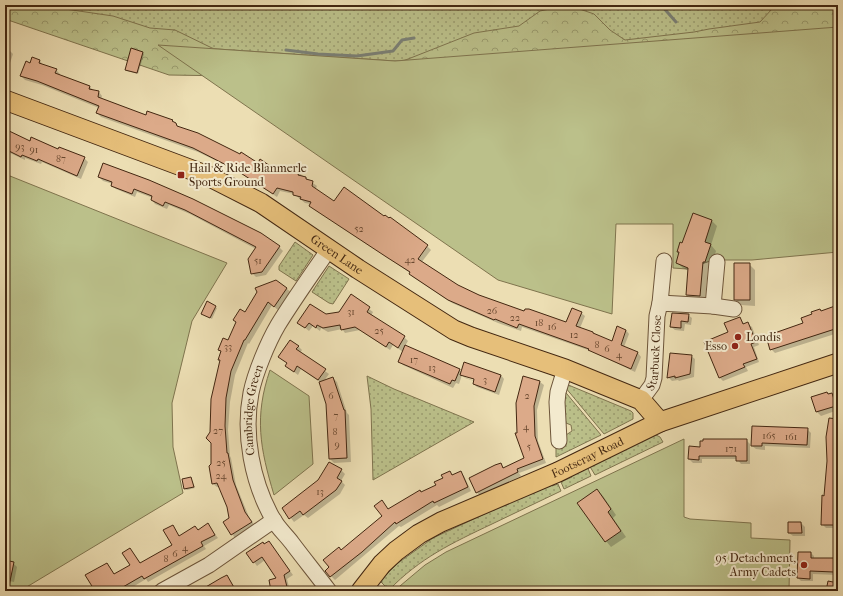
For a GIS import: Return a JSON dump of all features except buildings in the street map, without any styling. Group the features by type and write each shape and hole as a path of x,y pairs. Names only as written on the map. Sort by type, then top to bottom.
{"main road":[{"name":"Green Lane","path":"5,100 208,176 261,203 454,330 565,369 641,400 660,422"},
{"name":"Footscray Road","path":"360,591 382,564 396,551 419,534 441,522 558,472 660,422 837,367"}],"street":[{"name":"Cambridge Green","path":"329,249 278,326 261,363 251,392 248,423 250,455 258,487 274,520 329,591"},
{"name":"Starbuck Close","path":"641,400 652,384 654,378 657,316 660,302 664,261"},
{"path":"713,306 717,262"},
{"name":"Starbuck Close","path":"660,302 734,309"},
{"path":"559,442 557,402 558,392 565,369"},
{"path":"162,591 209,565 274,520"}],"green space":[{"path":"5,5 38,5 113,16 150,28 175,30 212,48 270,65 367,70 403,61 474,33 519,26 540,11 568,5 594,14 610,30 625,40 760,22 772,9 802,5 838,5 838,34 292,77 169,75 5,19"},
{"path":"15,5 838,5 838,27 395,61 158,45"},
{"path":"838,27 838,252 752,260 713,260 687,269 673,268 673,224 616,224 612,314 498,280 158,45 395,61"},
{"path":"10,176 227,263 192,321 172,403 173,447 183,493 20,591 5,591 5,188"},
{"path":"295,242 313,255 296,281 279,270 279,266"},
{"path":"329,266 349,279 333,304 312,292"},
{"path":"270,370 309,396 313,464 274,495 265,462 261,432 262,403"},
{"path":"367,376 394,389 474,422 373,480 371,409"},
{"path":"566,384 631,411 633,413 633,419 604,434 565,387"},
{"path":"562,388 601,435 556,457 556,448 563,444 563,437 572,431 571,425 563,420"},
{"path":"656,435 660,437 663,442 595,475 589,465"},
{"path":"684,439 684,517 690,519 751,523 751,538 790,540 789,591 394,591 425,565 446,552"},
{"path":"587,466 591,476 564,489 561,482 572,477 570,474"},
{"path":"551,483 552,486 558,484 561,491 437,552 413,569 389,590 380,581 398,563 433,538"}],"waterway":[{"path":"661,5 676,22"},
{"path":"286,50 318,54 357,56 393,51 402,40 414,38"}],"place":[{"name":"Hail & Ride Blanmerle Sports Ground","path":"181,175"},
{"name":"Londis","path":"738,337"},
{"name":"Esso","path":"735,346"},
{"name":"95 Detachment, Army Cadets","path":"804,565"}]}
